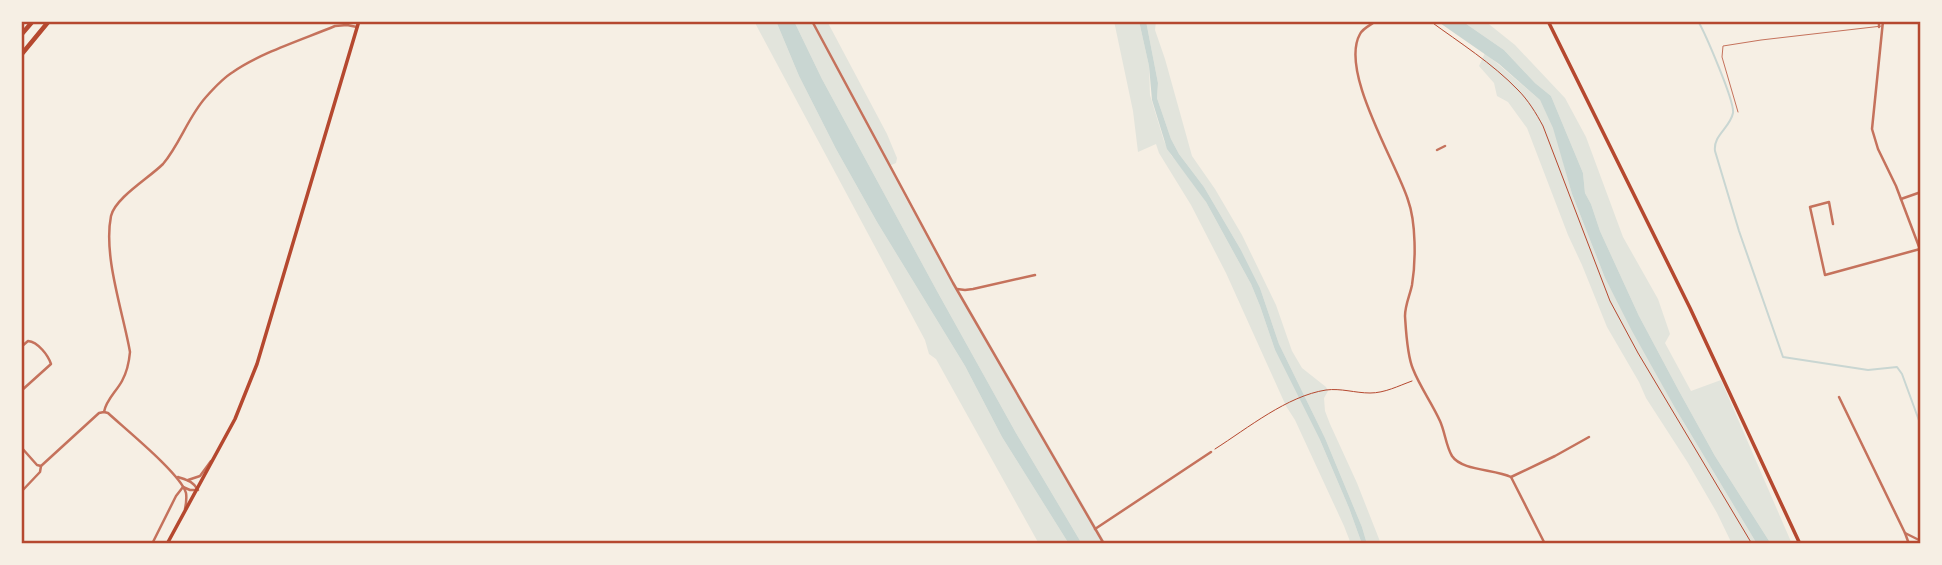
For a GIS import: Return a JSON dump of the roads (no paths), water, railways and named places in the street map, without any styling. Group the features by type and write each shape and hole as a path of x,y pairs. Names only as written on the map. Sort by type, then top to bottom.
{"highway":[{"path":"21,36 33,21"},
{"path":"21,55 49,21"}],"main road":[{"path":"167,544 198,490 246,394 359,21"},
{"path":"1548,21 1690,308 1800,544"}],"street":[{"path":"812,21 957,289 1104,544"},
{"path":"1376,21 1362,30 1356,54 1363,93 1371,117 1412,212 1413,273 1405,317 1410,362 1444,429 1450,454 1463,465 1511,477 1589,437"},
{"path":"1833,225 1829,202 1810,207 1825,275 1920,251 1872,129 1881,21"},
{"path":"104,412 105,405 123,380 130,352 111,259 109,227 112,212 164,162 191,117 206,97 228,76 256,59 335,26 357,27"},
{"path":"1437,150 1445,146"},
{"path":"1901,199 1921,192"},
{"path":"957,289 973,289 1035,275"},
{"path":"21,347 29,341 35,342 51,364 21,391"},
{"path":"1839,397 1909,544"},
{"path":"21,492 40,472 41,466 99,413 104,412 176,476 187,500 183,516"},
{"path":"21,447 41,466"},
{"path":"1095,529 1211,452"},
{"path":"188,480 200,476 206,465 214,459"},
{"path":"176,476 188,480 198,490"},
{"path":"1511,477 1545,544"},
{"path":"183,487 198,490"},
{"path":"152,544 183,487"},
{"path":"1905,533 1921,541"}],"lane":[{"path":"1738,112 1723,57 1723,46 1881,27"}],"waterway":[{"path":"1698,21 1719,67 1733,113 1717,140 1715,151 1739,231 1783,357 1868,370 1897,367 1921,426"}]}
